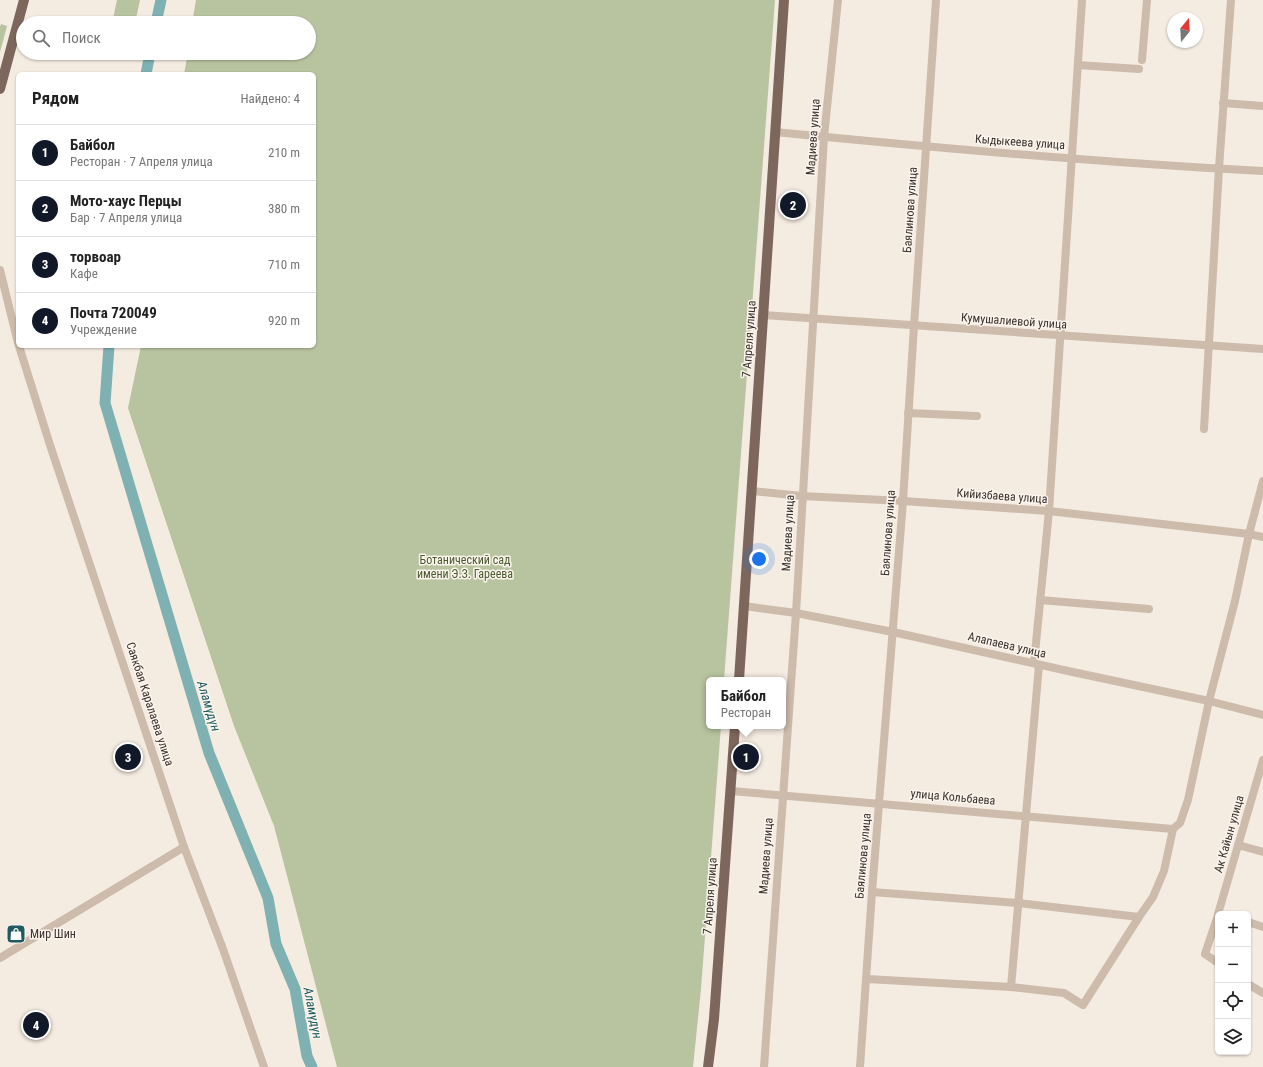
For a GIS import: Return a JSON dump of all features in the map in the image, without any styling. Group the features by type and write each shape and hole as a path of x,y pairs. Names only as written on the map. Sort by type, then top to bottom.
{"main road":[{"path":"20,16 24,0"},
{"name":"7 Апреля улица","path":"739,677 784,0"},
{"path":"0,89 16,30"},
{"name":"7 Апреля улица","path":"708,1067 714,1019 735,729"}],"street":[{"name":"Мадиева улица","path":"764,1067 796,613 824,137 838,0"},
{"name":"Баялинова улица","path":"860,1067 872,892 903,501 936,0"},
{"path":"1011,986 1026,816 1040,600 1049,511 1073,159 1082,0"},
{"path":"1142,60 1147,0"},
{"path":"1204,429 1223,103 1231,0"},
{"path":"1078,65 1139,69"},
{"path":"1223,103 1263,106"},
{"name":"Кыдыкеева улица","path":"775,132 926,147 1073,159 1263,171"},
{"path":"0,270 16,335"},
{"name":"Кумушалиевой улица","path":"764,315 1263,349"},
{"name":"Саякбая Каралаева улица","path":"20,348 50,445 184,847 223,949 264,1067"},
{"path":"908,413 977,416"},
{"path":"867,978 1011,986 1064,993 1083,1005 1153,897 1164,871 1173,829 1180,823 1188,800 1210,701 1263,481"},
{"name":"Кийизбаева улица","path":"752,491 802,496 1049,511 1250,534 1263,537"},
{"path":"1040,600 1149,609"},
{"name":"Алапаева улица","path":"744,606 796,613 893,632 1210,701 1263,715"},
{"name":"Ак Кайын улица","path":"1221,911 1238,844 1261,774 1263,760"},
{"name":"улица Кольбаева","path":"731,791 1173,829"},
{"path":"1238,844 1263,852"},
{"path":"0,958 184,847"},
{"path":"872,892 1018,903 1139,917"},
{"path":"1251,923 1263,927"},
{"name":"Ак Кайын улица","path":"1215,927 1205,954 1215,961"},
{"path":"1251,986 1263,994"}],"green space":[{"path":"117,0 140,0 137,16 114,16"},
{"name":"Ботанический сад имени Э.З. Гареева","path":"196,0 775,0 724,677 706,677 706,729 721,729 701,989 693,1067 337,1067 274,826 234,726 128,408 141,348 316,348 316,72 184,72 187,60 316,60 316,16 193,16"},
{"path":"1,24 7,26 0,52 0,27"}],"waterway":[{"name":"Аламүдүн","path":"158,16 161,0"},
{"name":"Аламүдүн","path":"146,72 149,60"},
{"name":"Аламүдүн","path":"109,348 105,403 209,753 268,898 276,944 295,989 307,1056 312,1067"}],"place":[{"name":"Мото-хаус Перцы","path":"793,205"},
{"name":"торвоар","path":"128,757"},
{"name":"Байбол","path":"746,757"},
{"name":"Мир Шин","path":"16,934"},
{"name":"Почта 720049","path":"36,1025"}]}
